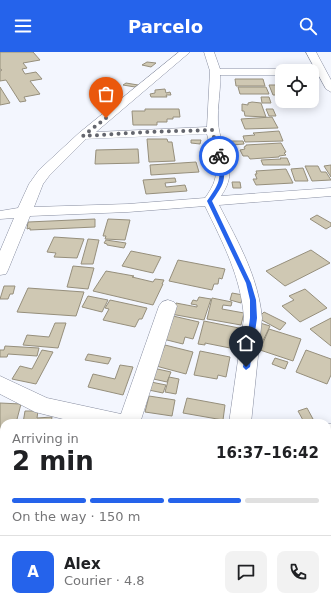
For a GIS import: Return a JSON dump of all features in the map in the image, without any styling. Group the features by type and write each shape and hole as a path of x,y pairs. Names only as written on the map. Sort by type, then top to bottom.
{"street":[{"path":"0,270 36,184 44,173 83,136 186,52"},
{"path":"209,52 212,57 215,72 212,130 223,177 220,186 210,201"},
{"path":"311,52 315,64"},
{"path":"215,72 275,72"},
{"path":"319,74 331,89"},
{"path":"83,136 141,132 212,130"},
{"path":"0,214 128,208 331,192"},
{"path":"210,201 248,283 253,300 254,318 241,419"},
{"path":"130,419 168,306"},
{"path":"0,384 43,406 102,419"}],"building":[{"path":"0,52 33,52 40,60 23,63 27,68 22,69 25,74 36,72 42,79 30,81 40,94 24,97 26,101 20,102 6,80 0,81 0,71 2,70 0,69"},
{"path":"147,62 156,63 151,67 142,65"},
{"path":"235,79 263,79 265,86 236,86"},
{"path":"126,83 138,85 135,87 123,85"},
{"path":"269,85 275,85 275,95 273,95"},
{"path":"0,87 10,103 0,105"},
{"path":"238,87 266,87 269,94 240,94"},
{"path":"165,89 166,93 170,92 171,95 166,95 167,97 151,97 150,94 155,93 155,90"},
{"path":"261,97 269,97 271,103 262,103"},
{"path":"248,103 261,103 266,117 245,116 244,111 242,111 242,104 248,105"},
{"path":"145,109 179,109 180,117 167,119 167,122 157,122 157,125 133,125 132,111 145,111"},
{"path":"266,109 273,109 276,116 269,116"},
{"path":"272,117 278,128 245,129 241,119"},
{"path":"279,131 283,141 245,142 243,136 255,135 253,133"},
{"path":"147,139 167,139 168,142 172,142 175,161 149,162"},
{"path":"191,140 201,140 200,144 191,143"},
{"path":"231,141 243,141 244,144 232,145"},
{"path":"281,143 286,155 279,157 250,159 248,156 243,156 240,150 245,149 244,147 246,145"},
{"path":"138,149 139,163 95,164 96,150"},
{"path":"280,158 287,158 290,165 263,165 261,160 281,159"},
{"path":"196,162 199,172 151,175 150,165"},
{"path":"331,165 331,177 324,166"},
{"path":"305,166 318,166 321,172 326,172 331,180 312,181"},
{"path":"303,168 308,181 295,181 291,169"},
{"path":"286,169 293,183 256,185 253,179 257,179 255,174 257,174 256,171"},
{"path":"175,178 176,182 165,183 166,187 185,185 187,191 146,194 143,180"},
{"path":"232,182 240,182 241,188 233,188"},
{"path":"317,215 331,223 331,226 326,229 310,219"},
{"path":"95,219 95,227 27,229 28,222"},
{"path":"108,219 130,220 125,240 105,239 106,236 103,236"},
{"path":"54,237 84,239 77,258 54,257 56,253 47,252"},
{"path":"88,239 99,240 93,264 81,264"},
{"path":"106,240 126,243 124,248 107,245 104,243"},
{"path":"311,250 330,263 285,286 266,271"},
{"path":"131,251 161,257 153,273 122,266"},
{"path":"178,260 225,269 222,279 219,278 218,284 214,284 212,290 169,281"},
{"path":"73,266 94,268 88,289 67,287"},
{"path":"106,271 134,276 132,277 153,282 155,279 164,280 153,305 93,291"},
{"path":"4,286 15,286 13,294 10,294 8,299 0,299"},
{"path":"28,288 84,292 76,316 17,312"},
{"path":"305,289 327,308 300,322 282,306 294,300 289,296"},
{"path":"232,293 243,295 241,303 230,300"},
{"path":"88,296 108,300 102,312 82,307"},
{"path":"199,297 211,299 204,320 171,314 176,303 197,307 197,305 191,304 193,300 197,301"},
{"path":"212,298 232,302 231,306 223,305 222,309 244,313 241,325 207,319"},
{"path":"110,300 147,308 142,319 139,319 135,327 103,320 109,309 105,308"},
{"path":"264,312 286,323 280,330 258,318"},
{"path":"173,316 199,322 193,339 185,337 183,344 163,339"},
{"path":"331,318 331,346 310,329"},
{"path":"204,321 239,328 235,349 205,343 205,345 198,344"},
{"path":"55,323 66,323 58,348 23,345 27,335 49,337"},
{"path":"260,323 270,326 260,347 250,344"},
{"path":"269,329 301,339 293,361 260,350"},
{"path":"165,345 193,352 186,374 156,366"},
{"path":"5,346 39,348 37,356 8,354 7,357 0,357 0,350 4,350"},
{"path":"42,350 53,352 36,384 12,379 20,366 32,369"},
{"path":"306,350 331,359 331,375 327,384 296,372"},
{"path":"200,351 230,357 226,377 218,375 217,379 194,375"},
{"path":"88,354 111,358 108,364 85,360"},
{"path":"275,358 288,362 285,369 272,364"},
{"path":"120,365 133,367 123,395 88,387 93,374 115,379"},
{"path":"153,368 171,372 167,382 149,378"},
{"path":"169,377 179,379 176,394 165,392"},
{"path":"146,381 166,385 163,393 144,389"},
{"path":"149,396 175,400 172,416 145,412"},
{"path":"187,398 225,405 223,419 183,413"},
{"path":"0,403 21,404 17,419 0,419"},
{"path":"307,408 313,419 302,419 298,411"},
{"path":"25,411 38,411 37,418 52,417 52,419 24,419"}],"way so far":[{"path":"106,118 83,136 212,130 219,156"}],"route":[{"path":"219,156 223,177 220,186 210,201 248,283 253,300 254,318 246,367"}]}
